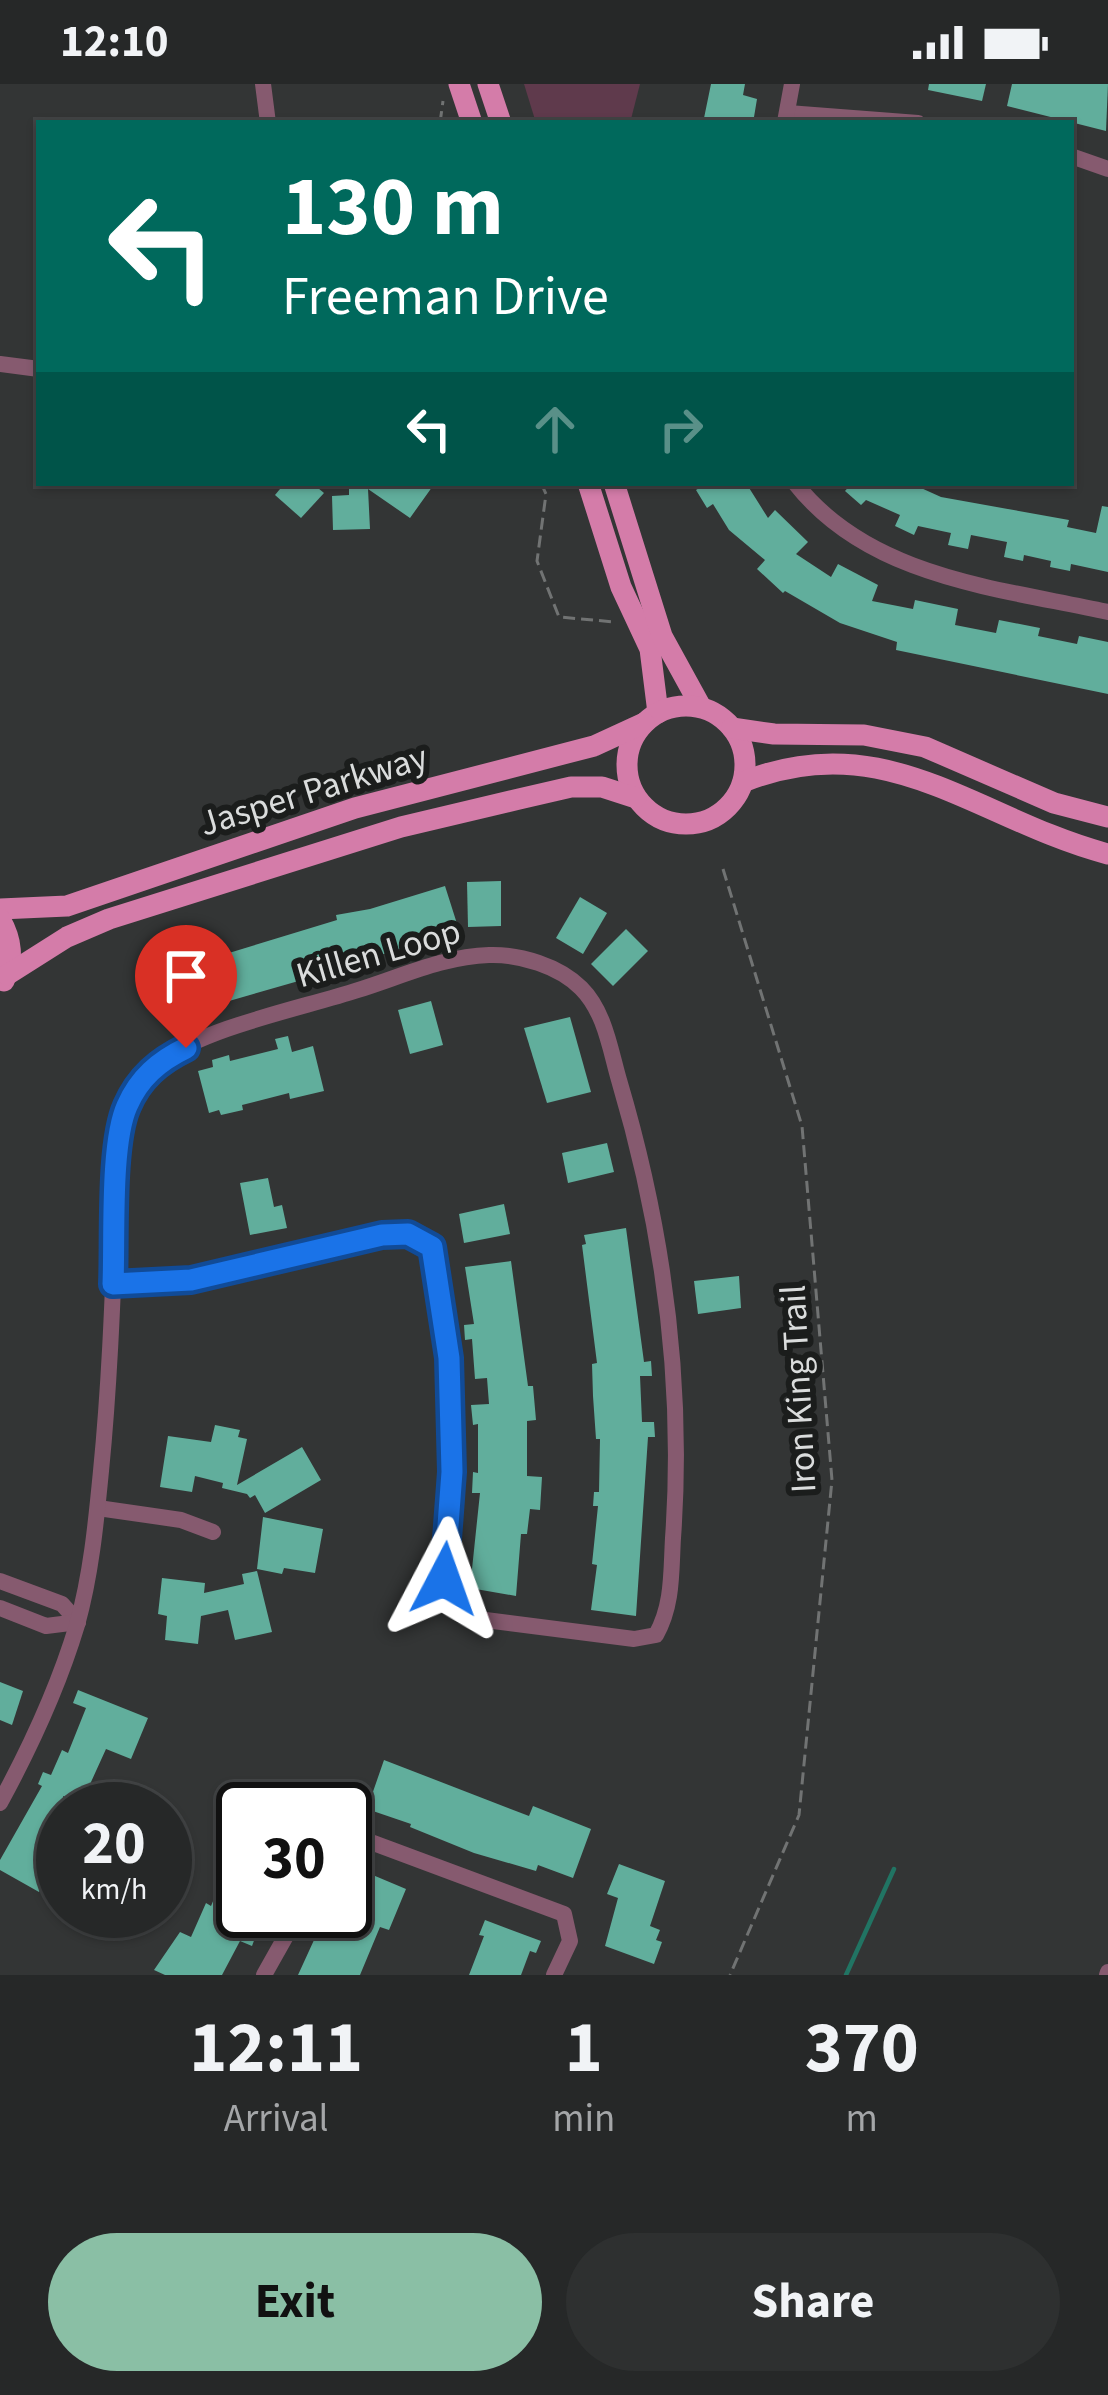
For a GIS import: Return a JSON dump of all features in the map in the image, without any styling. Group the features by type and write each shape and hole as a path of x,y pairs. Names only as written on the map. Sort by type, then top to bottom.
{"main road":[{"path":"459,84 471,120"},
{"path":"488,84 499,120"},
{"path":"589,486 621,587 650,649 651,718"},
{"path":"615,486 662,636 700,707"},
{"path":"671,707 700,707 733,728 746,763 743,782 722,814 686,825 666,822 636,798 628,779 632,740 651,718 671,707"},
{"name":"Jasper Parkway","path":"0,909 67,906 355,808 594,746 651,718"},
{"path":"733,728 774,734 864,735 925,747 1054,803 1108,818"},
{"path":"743,782 769,772 828,762 901,771 1108,854"},
{"name":"Jasper Parkway","path":"4,981 67,937 109,919 401,827 571,788 602,787 636,798"},
{"path":"0,920 10,938 12,957 4,981"}],"street":[{"path":"792,84 787,118 840,120"},
{"path":"266,85 268,120"},
{"path":"1074,157 1108,169"},
{"path":"0,364 36,369"},
{"path":"797,486 856,538 901,563 1108,612"},
{"name":"Killen Loop","path":"0,1803 33,1742 77,1622 94,1551 119,1138 125,1108 143,1078 162,1060 209,1036 465,956 524,958 580,988 601,1016 638,1143 669,1320 676,1493 668,1613 656,1635 634,1639 470,1618 452,1608 444,1579 452,1472 449,1358 432,1247 408,1234 382,1235 191,1280 113,1284"},
{"path":"98,1508 182,1520 213,1532"},
{"path":"0,1581 62,1604 77,1622"},
{"path":"0,1608 46,1625 77,1622"},
{"path":"372,1842 564,1913 570,1941 554,1975"},
{"path":"264,1975 285,1938"}],"path":[{"path":"440,120 445,84"},
{"path":"542,486 546,494 537,562 559,617 612,620 629,631"},
{"name":"Iron King Trail","path":"723,869 802,1126 832,1480 799,1815 730,1975"}],"shaded area":[{"path":"524,84 640,84 631,120 535,120"}],"building":[{"path":"711,84 745,84 743,95 757,99 754,120 704,120"},
{"path":"929,84 986,84 982,101 928,90"},
{"path":"1012,84 1108,84 1106,131 1007,106"},
{"path":"282,486 316,486 324,493 301,518 275,495"},
{"path":"349,486 433,486 410,518 368,489 370,529 333,530 332,496 349,495"},
{"path":"748,486 768,518 775,510 808,542 796,554 831,577 838,564 878,585 872,601 913,609 915,600 958,609 955,625 996,633 999,620 1040,628 1038,636 1077,644 1079,636 1108,642 1108,694 896,650 897,642 840,623 783,593 757,569 765,560 729,530 713,504 707,508 696,490"},
{"path":"849,486 917,486 941,497 1069,520 1067,527 1096,533 1102,506 1108,507 1108,572 1071,564 1070,571 1050,567 1051,561 1024,555 1023,561 1004,557 1007,542 971,535 968,549 948,545 951,533 918,526 914,535 895,526 900,515 866,500 861,505 845,491"},
{"path":"501,881 501,926 468,927 467,882"},
{"path":"445,886 459,930 374,960 337,966 337,970 184,1014 173,970 337,920 336,915"},
{"path":"580,897 607,913 583,954 556,938"},
{"path":"626,929 648,951 613,986 591,964"},
{"path":"431,1001 443,1045 410,1054 398,1010"},
{"path":"570,1017 591,1092 547,1103 524,1028"},
{"path":"288,1036 292,1052 313,1046 324,1091 290,1099 289,1093 242,1105 243,1110 209,1113 198,1071 229,1055 230,1061 278,1049 275,1039"},
{"path":"607,1143 614,1172 568,1183 562,1153"},
{"path":"268,1178 274,1207 282,1205 287,1228 250,1235 240,1183"},
{"path":"504,1204 510,1234 464,1243 459,1214"},
{"path":"626,1228 644,1362 651,1361 652,1376 640,1376 642,1422 654,1422 655,1437 648,1437 636,1616 591,1610 597,1565 592,1564 598,1506 593,1506 594,1492 599,1492 600,1439 596,1439 593,1396 592,1364 597,1363 582,1245 586,1244 584,1235"},
{"path":"511,1261 536,1420 527,1421 527,1476 542,1477 540,1510 530,1509 527,1534 521,1534 516,1596 470,1588 480,1493 472,1493 473,1472 478,1473 478,1424 473,1425 471,1405 489,1404 487,1378 475,1379 472,1339 465,1340 464,1325 474,1324 465,1267"},
{"path":"739,1276 741,1308 698,1314 694,1281"},
{"path":"215,1425 240,1430 238,1437 247,1439 237,1485 302,1447 321,1480 265,1513 255,1495 250,1498 222,1488 223,1483 195,1476 192,1492 160,1487 168,1436 211,1442"},
{"path":"263,1517 323,1529 315,1573 257,1569"},
{"path":"257,1571 272,1632 235,1640 228,1610 201,1616 198,1644 165,1640 167,1616 158,1614 162,1578 205,1583 204,1593 244,1584 242,1574"},
{"path":"0,1682 23,1691 12,1725 0,1720"},
{"path":"78,1690 148,1718 131,1759 106,1749 91,1782 39,1782 43,1772 51,1775 62,1750 68,1753 86,1708 73,1703"},
{"path":"384,1760 529,1816 533,1806 591,1829 573,1878 538,1865 536,1871 474,1853 410,1827 372,1811 372,1795"},
{"path":"36,1797 36,1890 0,1870 0,1860"},
{"path":"619,1864 665,1881 650,1926 660,1930 656,1940 662,1942 654,1964 605,1946 618,1898 607,1894"},
{"path":"372,1875 406,1889 389,1930 380,1927 360,1975 298,1975 315,1938 372,1938"},
{"path":"216,1894 216,1938 255,1938 252,1946 240,1941 222,1975 165,1975 154,1970 176,1938 192,1938 206,1903 211,1906"},
{"path":"485,1920 541,1941 536,1953 530,1951 521,1975 469,1975"}],"waterway":[{"path":"846,1975 894,1869"}],"route":[{"path":"186,1048 162,1060 143,1078 125,1108 119,1138 113,1284 191,1280 382,1235 408,1234 432,1247 449,1358 452,1472 444,1579"}]}
